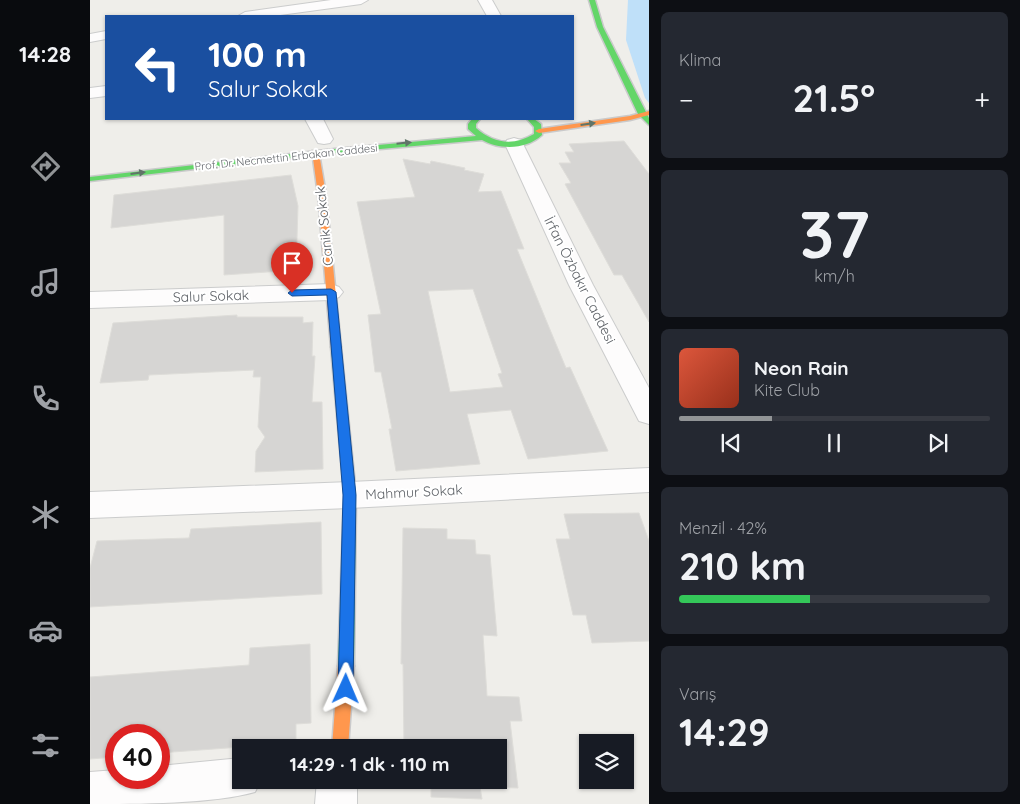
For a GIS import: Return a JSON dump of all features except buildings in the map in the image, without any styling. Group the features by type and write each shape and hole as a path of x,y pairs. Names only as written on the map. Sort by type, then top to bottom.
{"street":[{"path":"253,0 260,15 361,0"},
{"path":"485,0 493,15"},
{"path":"592,0 600,27 646,117"},
{"path":"600,27 602,0"},
{"path":"90,38 105,35"},
{"path":"90,93 105,92"},
{"path":"590,112 626,110 646,117"},
{"path":"539,131 646,117"},
{"path":"314,120 322,143"},
{"path":"457,122 469,120"},
{"path":"474,120 472,129 482,138"},
{"path":"514,144 529,141 538,135 538,126 531,120"},
{"name":"Prof. Dr. Necmettin Erbakan Caddesi","path":"90,179 322,143 420,142 482,138 496,143 514,144"},
{"name":"Canik Sokak","path":"322,143 322,195 350,495 346,689 341,739"},
{"name":"İrfan Özbakır Caddesi","path":"514,144 572,268 649,414"},
{"name":"Salur Sokak","path":"90,300 331,292"},
{"name":"Mahmur Sokak","path":"90,505 350,495 649,480"},
{"path":"90,792 232,779"},
{"path":"336,804 337,789"}],"water":[{"path":"628,0 649,0 649,103 645,98 626,40"}],"traffic: fast":[{"path":"592,0 600,27 642,114 649,123"},
{"path":"475,120 472,124 472,129 487,140 504,145 521,143 538,135 538,126 531,120"},
{"path":"90,179 335,151 482,138"},
{"path":"336,347 350,495 346,666"}],"traffic: slow":[{"path":"539,131 630,118 649,113"},
{"path":"315,153 322,195 336,347"},
{"path":"341,739 346,666"}],"route":[{"path":"292,293 331,292 350,495 346,689"}]}
